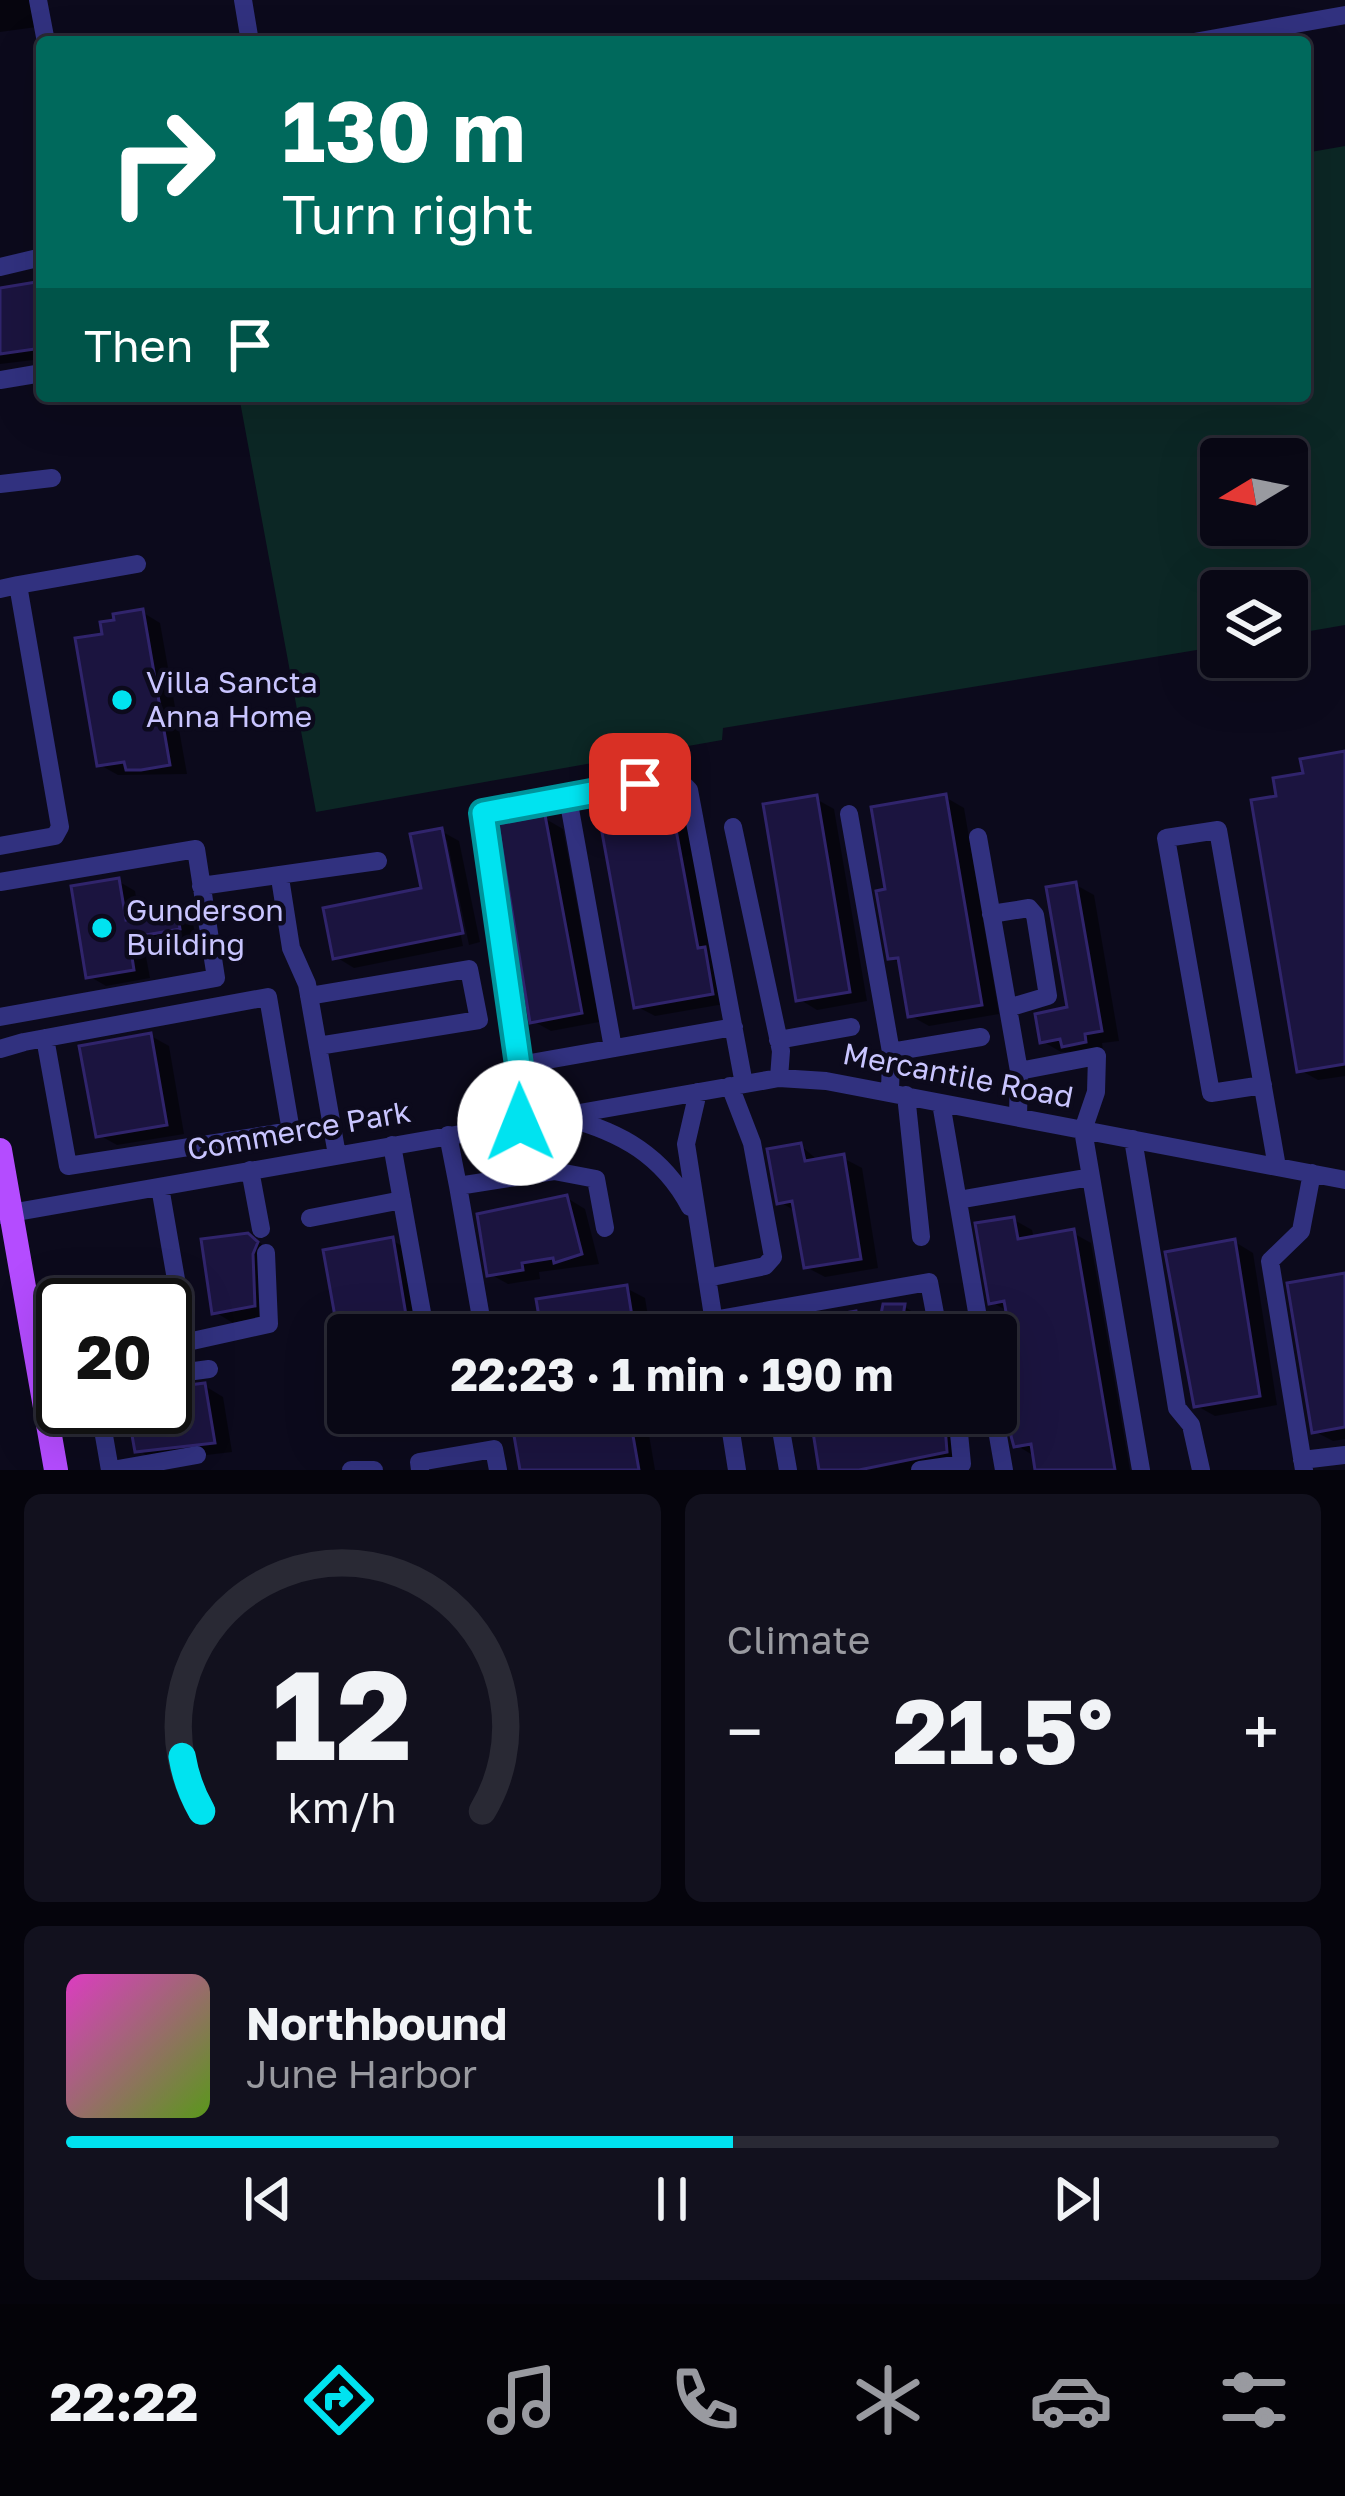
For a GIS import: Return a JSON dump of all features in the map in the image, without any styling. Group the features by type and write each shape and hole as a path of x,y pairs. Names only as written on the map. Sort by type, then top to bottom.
{"main road":[{"path":"0,1150 5,1214 36,1318"},
{"path":"54,1434 56,1470"}],"street":[{"path":"38,0 45,36"},
{"path":"242,0 249,36"},
{"path":"1228,36 1345,15"},
{"path":"0,266 36,258"},
{"path":"0,380 36,375"},
{"path":"0,484 52,478"},
{"path":"0,846 55,836 60,827 9,587 136,564"},
{"path":"520,1123 519,1065 483,813 676,777 689,790 734,1027 737,1085 773,1257 765,1266 707,1278"},
{"path":"568,798 613,1048"},
{"path":"849,814 921,1237"},
{"path":"733,826 778,1040 779,1078"},
{"path":"1263,1085 1211,1093 1166,838 1218,830 1263,1085 1277,1167"},
{"path":"977,837 1008,1008 1026,1068 1018,1117"},
{"path":"0,882 196,849 216,978 0,1017"},
{"path":"201,886 378,861"},
{"path":"280,878 291,948 309,996 337,1155"},
{"path":"991,914 1029,908 1035,915 1048,996 1008,1008"},
{"path":"309,996 470,969 479,1020 318,1046"},
{"path":"0,1049 268,997 297,1162"},
{"path":"519,1065 734,1027"},
{"path":"778,1040 851,1027"},
{"path":"891,1052 980,1037"},
{"path":"45,1038 68,1166 291,1131"},
{"path":"1026,1068 1097,1056 1096,1093 1083,1130 1142,1470"},
{"name":"Mercantile Road","path":"558,1116 779,1078 898,1094 1345,1180"},
{"name":"Commerce Park","path":"698,1092 686,1144 713,1314"},
{"path":"940,1102 977,1314"},
{"name":"Commerce Park","path":"5,1214 558,1116 616,1133 639,1147 680,1188 698,1222"},
{"path":"448,1136 480,1314"},
{"path":"1133,1139 1177,1408 1191,1425 1201,1470"},
{"path":"392,1145 422,1314"},
{"path":"197,1148 202,1179"},
{"path":"250,1170 261,1229"},
{"path":"458,1186 554,1171 596,1179 605,1228"},
{"path":"1312,1173 1301,1231 1270,1261 1303,1465 1345,1455"},
{"path":"958,1200 1091,1177"},
{"path":"160,1186 176,1278"},
{"path":"310,1218 402,1199"},
{"path":"192,1341 269,1324 266,1252"},
{"path":"777,1314 928,1282 935,1314"},
{"path":"192,1371 209,1369"},
{"path":"104,1434 111,1470 197,1455"},
{"path":"731,1434 737,1470"},
{"path":"782,1434 788,1470"},
{"path":"920,1470 962,1464 959,1434"},
{"path":"998,1434 1004,1470"},
{"path":"420,1470 419,1462 494,1449 498,1470"},
{"path":"351,1470 374,1470"}],"green space":[{"path":"1345,146 1345,625 1308,631 1308,570 1200,570 1200,649 723,728 722,740 316,812 240,402 1311,402 1311,152"}],"building":[{"path":"36,282 36,349 0,354 0,288"},
{"name":"Villa Sancta Anna Home","path":"143,609 170,765 141,770 126,770 124,762 97,766 75,638 102,634 100,622 114,620 113,614"},
{"path":"1345,751 1345,1064 1297,1072 1251,800 1276,796 1273,778 1303,773 1300,759"},
{"path":"669,792 698,948 705,947 713,994 634,1008 597,805"},
{"path":"946,794 982,1005 908,1017 898,958 888,959 876,891 885,889 871,807"},
{"path":"817,795 850,992 796,1001 763,804"},
{"path":"545,815 582,1013 530,1023 498,824"},
{"path":"442,828 463,933 333,959 323,908 421,888 410,834"},
{"name":"Gunderson Building","path":"119,878 126,920 177,911 180,929 129,938 134,970 86,978 71,886"},
{"path":"1076,882 1102,1031 1085,1034 1086,1042 1062,1047 1060,1039 1040,1043 1035,1014 1067,1007 1046,887"},
{"path":"151,1033 167,1125 96,1137 79,1046"},
{"path":"801,1143 805,1161 844,1154 861,1259 804,1268 792,1201 777,1204 767,1149"},
{"path":"567,1195 582,1254 554,1263 553,1258 522,1263 523,1270 487,1276 477,1214"},
{"path":"1014,1217 1018,1239 1074,1229 1115,1470 1035,1470 1031,1444 1014,1447 1010,1434 1017,1434 1017,1314 1006,1314 1004,1301 989,1304 975,1223"},
{"path":"248,1233 258,1242 253,1254 255,1306 212,1314 201,1239"},
{"path":"393,1237 406,1314 335,1314 323,1250"},
{"path":"1235,1239 1260,1396 1194,1407 1165,1252"},
{"path":"1345,1273 1345,1427 1312,1433 1287,1283"},
{"path":"627,1285 632,1314 538,1314 536,1299"},
{"path":"883,1304 905,1304 903,1314 881,1314"},
{"path":"205,1383 215,1443 135,1452 132,1434 192,1434 192,1385"},
{"path":"514,1434 633,1434 639,1470 520,1470"},
{"path":"813,1434 946,1434 947,1452 859,1470 819,1470"}],"place":[{"name":"Villa Sancta Anna Home","path":"122,700"},
{"name":"Gunderson Building","path":"102,928"}],"route":[{"path":"520,1123 519,1065 483,813 640,784"}]}
